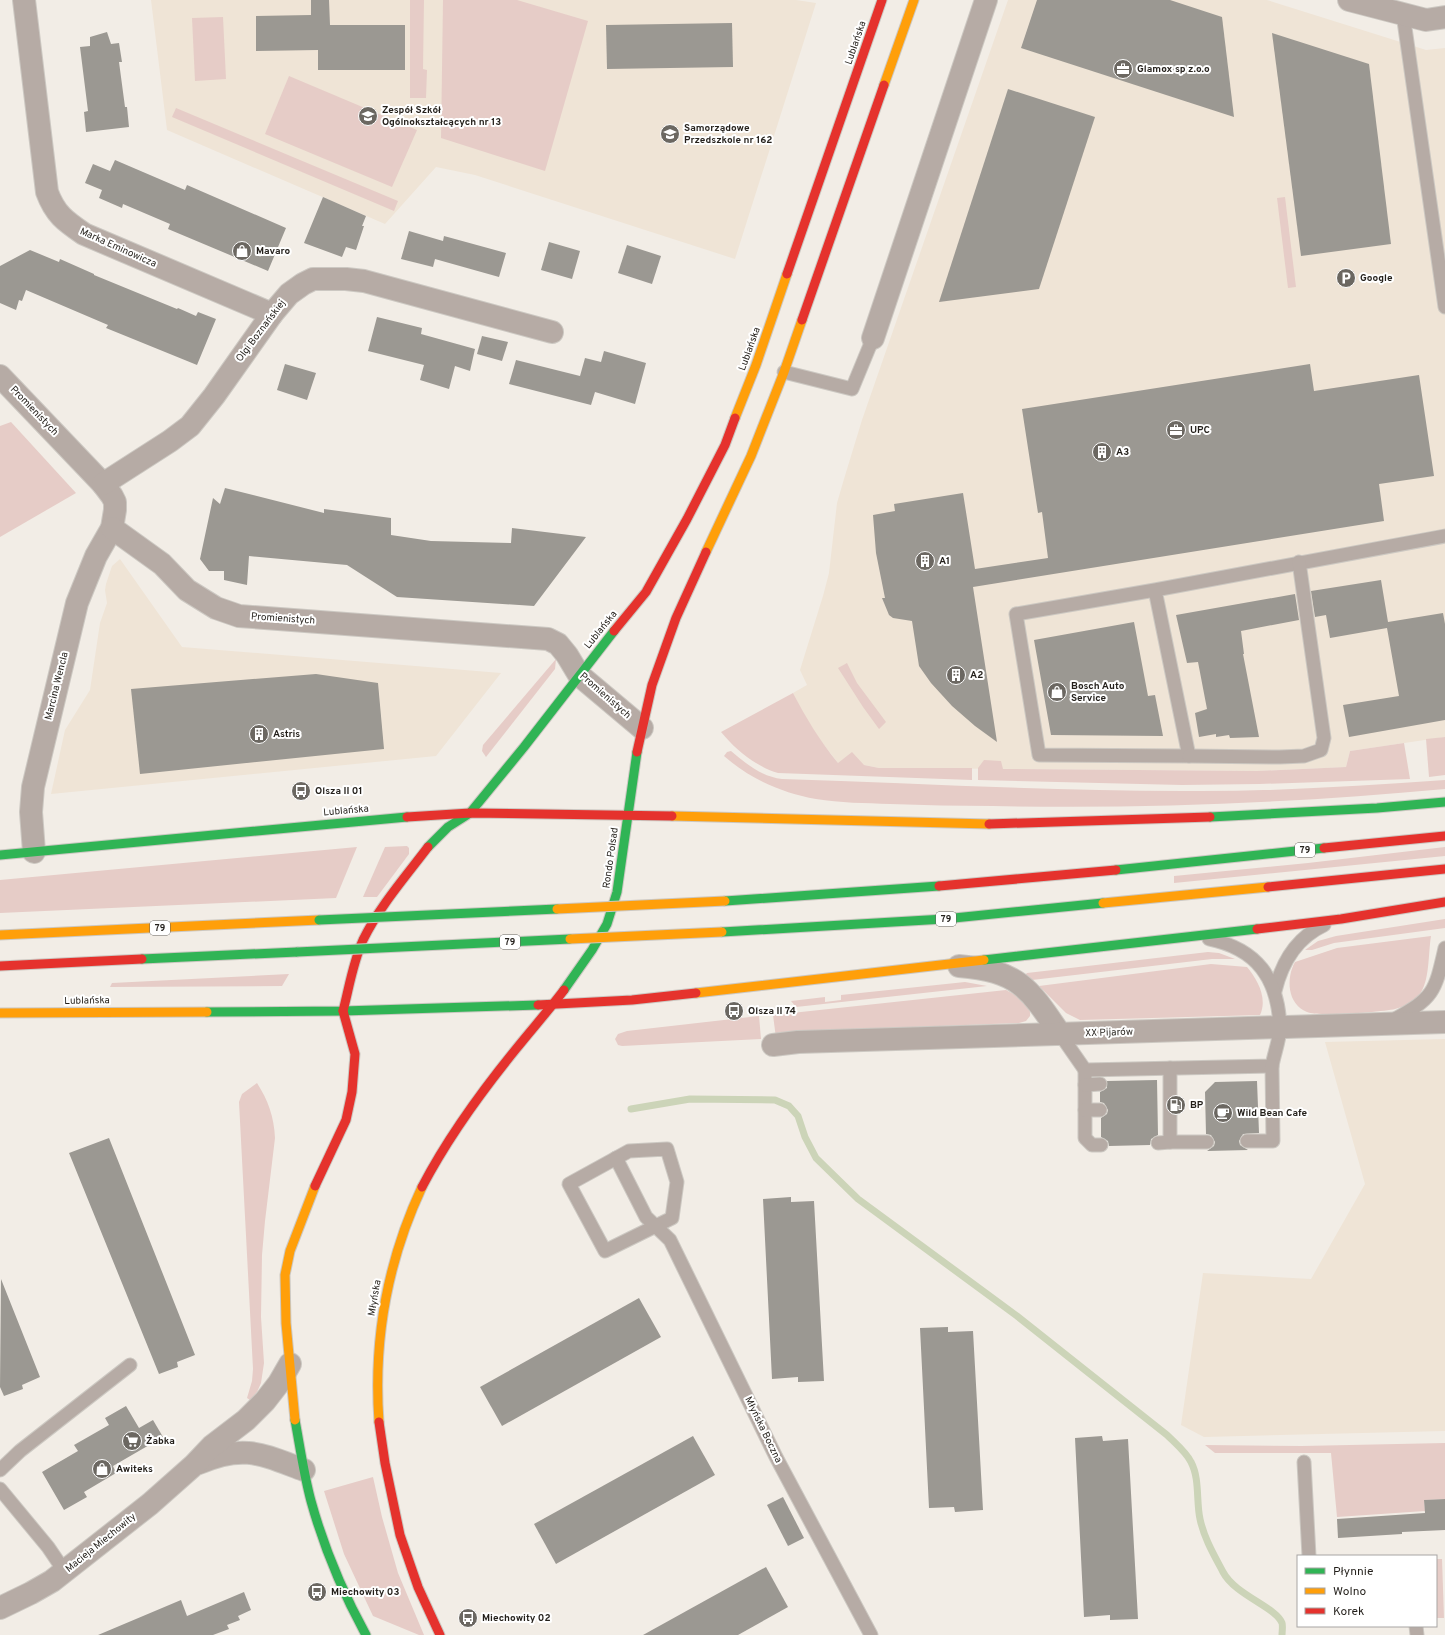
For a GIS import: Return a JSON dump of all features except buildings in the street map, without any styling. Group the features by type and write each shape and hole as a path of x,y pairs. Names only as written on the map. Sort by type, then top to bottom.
{"main road":[{"name":"Lublańska","path":"0,855 382,819 470,813 646,592 687,519 724,445 756,365 882,0"},
{"path":"914,0 784,372 751,456 676,618 652,685 642,728 628,815 986,824 1238,816 1377,808 1445,802"},
{"path":"366,1635 352,1610 330,1558 311,1501 304,1470 295,1417 286,1322 285,1275 290,1251 317,1180 346,1120 352,1092 355,1054 343,1011 355,962 363,940 390,896 429,846 448,827 470,813"},
{"name":"Rondo Polsad","path":"470,813 628,815 617,892 607,924 592,950 554,1004"},
{"name":"79","path":"0,935 724,901 945,886 1445,836"},
{"name":"79","path":"0,966 722,932 944,919 1445,869"},
{"path":"343,1011 554,1004 640,999 1341,919 1445,902"},
{"name":"Młyńska","path":"440,1635 408,1561 400,1534 385,1463 380,1428 377,1389 379,1342 386,1294 399,1244 409,1216 435,1162 454,1131 516,1049 554,1004"},
{"name":"Lublańska","path":"0,1013 343,1011"}],"street":[{"name":"Marka Eminowicza","path":"24,0 47,192 56,211 67,222 84,234 272,314"},
{"path":"873,338 986,0"},
{"path":"1349,0 1426,20 1445,17"},
{"name":"Olgi Boznańskiej","path":"103,484 170,441 190,426 214,396 272,314 289,294 313,279 346,279 400,290 552,332"},
{"name":"Promienistych","path":"0,376 103,484 112,496 115,502 112,528 162,564 187,590 216,608 239,616 548,639 558,644 567,655 579,675 642,728"},
{"name":"Marcina Wencla","path":"34,852 31,799 50,713 79,597 96,556 112,528"},
{"path":"930,965 984,969 1015,980 1035,996 1060,1034"},
{"name":"XX Pijarów","path":"773,1046 798,1042 1445,1022"},
{"name":"Macieja Miechowity","path":"0,1608 42,1588 65,1572 150,1504 194,1465 212,1446 246,1420 265,1401 279,1383 290,1364"},
{"name":"Macieja Miechowity","path":"194,1465 222,1455 237,1452 248,1452 304,1470"}],"lane":[{"path":"1403,14 1445,307"},
{"path":"784,372 852,389 873,338"},
{"path":"1299,562 1324,738 1321,750 1304,756 1280,757 1039,754 1016,614 1155,590 1299,562 1445,536"},
{"path":"1155,590 1189,756"},
{"path":"1275,991 1282,969 1294,947 1305,936 1319,928 1341,919"},
{"path":"1183,937 1219,941 1238,949 1249,956 1259,966 1268,977 1275,991 1280,1028 1272,1066 1273,1141 1247,1141"},
{"path":"1386,1024 1417,1006 1430,994 1438,980 1445,948"},
{"path":"1060,1034 1084,1070 1084,1138 1092,1144 1101,1144"},
{"path":"1084,1070 1272,1066"},
{"path":"1170,1068 1163,1083 1164,1142 1206,1142"},
{"path":"1085,1085 1100,1084"},
{"path":"1085,1110 1100,1110"},
{"path":"667,1149 677,1182 672,1218 656,1227 605,1251 570,1184 629,1151 667,1149"},
{"name":"Młyńska Boczna","path":"616,1158 646,1217 670,1240 776,1457 871,1635"},
{"path":"0,1470 20,1451 130,1366"},
{"path":"1304,1462 1309,1555"},
{"path":"0,1489 48,1546 65,1572"}],"shaded area":[{"name":"Zespół Szkół Ogólnokształcących nr 13","path":"151,0 796,0 816,3 735,259 475,175 436,167 385,224 167,130"},
{"path":"410,0 424,0 423,69 427,70 426,98 410,98"},
{"path":"443,0 517,0 588,21 545,171 441,138"},
{"path":"1008,0 1267,0 1426,50 1445,48 1445,737 1350,751 1346,767 1257,771 879,768 838,763 805,718 793,693 807,685 800,670 829,573 837,503 862,420"},
{"path":"223,17 226,79 195,81 192,18"},
{"path":"289,76 417,130 392,187 265,134"},
{"path":"176,108 398,201 394,211 172,117"},
{"path":"1285,197 1296,287 1288,288 1277,198"},
{"path":"11,422 76,493 0,537 0,426"},
{"path":"120,559 182,647 501,673 436,756 51,794 65,730 90,690 100,623 107,603 105,590 106,584 112,566"},
{"path":"556,659 555,669 486,757 482,751 483,745"},
{"path":"847,663 857,683 886,722 879,729 838,668"},
{"path":"793,693 814,729 838,763 852,752 864,765 879,768 972,768 972,780 778,773 746,757 721,732"},
{"path":"1445,737 1445,775 1429,777 1426,739"},
{"path":"1404,743 1410,779 1182,785 978,780 978,768 984,760 1001,761 1003,769 1257,771 1346,767 1350,751"},
{"path":"731,751 748,765 775,778 782,779 1132,791 1248,791 1445,780 1445,789 1332,798 1163,806 1050,807 853,803 816,799 791,793 767,784 745,772 724,756 727,752"},
{"path":"407,846 409,848 409,854 377,897 363,897 385,847"},
{"path":"357,847 336,898 0,913 0,880"},
{"path":"1445,847 1445,856 1174,883 1174,876 1308,863"},
{"path":"1445,919 1445,928 1334,943 1312,950 1305,950 1318,941 1336,936"},
{"path":"1431,936 1427,975 1423,989 1414,1000 1405,1006 1395,1009 1364,1013 1324,1014 1307,1012 1295,1003 1292,997 1290,990 1290,975 1295,962 1337,948"},
{"path":"1208,952 1219,953 1235,959 1212,959 1032,980 1025,975 1027,973"},
{"path":"1211,964 1247,967 1258,983 1262,996 1263,1002 1260,1015 1080,1020 1066,1013 1039,986"},
{"path":"289,974 282,986 110,987 112,983"},
{"path":"965,982 987,986 796,1007 791,1001 825,997 825,1002 841,1000 841,995"},
{"path":"1006,990 1026,1003 1030,1011 1030,1016 1026,1021 1019,1023 783,1032 783,1037 776,1038 773,1015"},
{"path":"759,1016 761,1039 622,1046 618,1045 615,1039 618,1034 627,1031"},
{"path":"1445,1039 1445,1431 1204,1437 1181,1425 1203,1273 1311,1279 1365,1184 1325,1042"},
{"path":"257,1083 270,1109 275,1138 262,1255 261,1317 264,1363 261,1383 257,1392 250,1400 247,1398 252,1381 253,1369 239,1102 242,1094"},
{"path":"1445,1443 1445,1499 1424,1500 1425,1511 1337,1517 1331,1453 1215,1453 1205,1445 1302,1446"},
{"path":"373,1477 382,1517 398,1573 424,1635 419,1635 373,1616 344,1554 324,1491"},
{"path":"1437,1559 1442,1559 1444,1618 1437,1618"}],"waterway":[{"path":"631,1109 690,1099 775,1100 789,1106 798,1116 805,1137 816,1158 858,1199 1017,1316 1167,1435 1183,1451 1189,1458 1196,1476 1199,1512 1204,1533 1223,1572 1236,1587 1278,1617 1282,1623 1282,1635"}],"traffic: fast":[{"path":"428,847 448,827 470,813 524,747 614,631"},
{"path":"564,990 592,950 607,924 617,892 637,752"},
{"path":"1210,817 1377,808 1445,802"},
{"path":"0,855 407,817"},
{"path":"1116,870 1324,848"},
{"path":"725,901 939,886"},
{"path":"722,932 944,919 1103,903"},
{"path":"319,920 557,909"},
{"path":"984,960 1257,929"},
{"path":"297,952 570,939"},
{"path":"142,959 297,952"},
{"path":"207,1012 343,1011 538,1005"},
{"path":"295,1420 304,1471 316,1519 342,1587 366,1635"}],"traffic: slow":[{"path":"884,85 914,0"},
{"path":"735,418 756,365 787,274"},
{"path":"706,552 751,456 784,372 802,320"},
{"path":"672,816 989,824"},
{"path":"1103,903 1268,887"},
{"path":"557,909 725,901"},
{"path":"0,935 319,920"},
{"path":"570,939 722,932"},
{"path":"696,993 984,960"},
{"path":"0,1013 207,1012"},
{"path":"295,1420 286,1323 285,1275 290,1251 315,1186"},
{"path":"379,1422 378,1361 385,1302 391,1272 400,1244 422,1187"}],"traffic: jam":[{"path":"787,274 882,0"},
{"path":"802,320 884,85"},
{"path":"614,631 646,592 687,519 725,445 735,418"},
{"path":"637,752 652,685 676,618 706,552"},
{"path":"407,817 470,813 672,816"},
{"path":"989,824 1210,817"},
{"path":"1324,848 1445,836"},
{"path":"343,1011 354,966 369,928 402,880 428,847"},
{"path":"1268,887 1445,869"},
{"path":"939,886 1116,870"},
{"path":"1257,929 1341,919 1445,902"},
{"path":"0,966 142,959"},
{"path":"422,1187 443,1150 478,1098 564,990"},
{"path":"538,1005 632,1000 696,993"},
{"path":"315,1186 346,1120 352,1092 355,1054 343,1011"},
{"path":"379,1422 385,1463 400,1535 418,1587 440,1635"}],"place":[{"name":"Glamox sp z.o.o","path":"1123,69"},
{"name":"Zespół Szkół Ogólnokształcących nr 13","path":"368,116"},
{"name":"Samorządowe Przedszkole nr 162","path":"670,134"},
{"name":"Mavaro","path":"242,251"},
{"name":"Google","path":"1346,278"},
{"name":"UPC","path":"1176,430"},
{"name":"A3","path":"1102,452"},
{"name":"A1","path":"925,561"},
{"name":"A2","path":"956,675"},
{"name":"Bosch Auto Service","path":"1057,692"},
{"name":"Astris","path":"259,734"},
{"name":"Olsza II 01","path":"301,791"},
{"name":"Olsza II 74","path":"734,1011"},
{"name":"BP","path":"1176,1105"},
{"name":"Wild Bean Cafe","path":"1223,1113"},
{"name":"Żabka","path":"132,1441"},
{"name":"Awiteks","path":"102,1469"},
{"name":"Miechowity 03","path":"317,1592"},
{"name":"Miechowity 02","path":"468,1618"}]}
